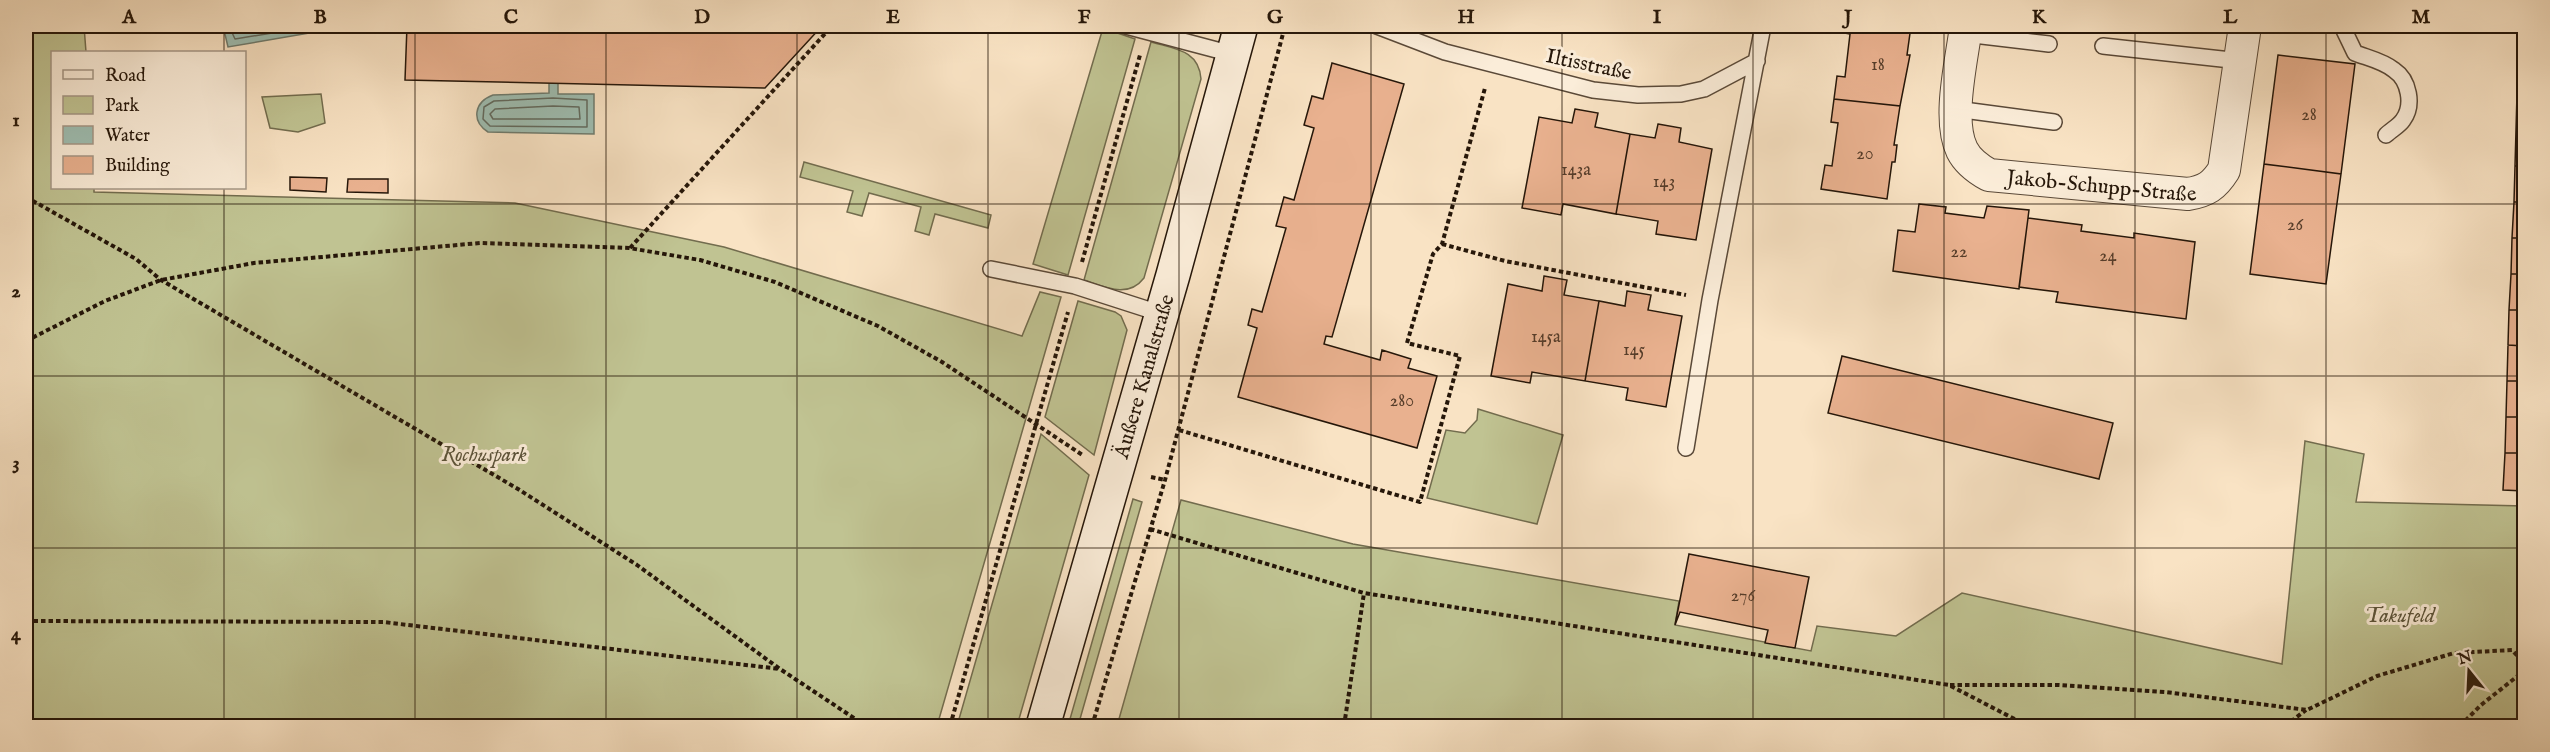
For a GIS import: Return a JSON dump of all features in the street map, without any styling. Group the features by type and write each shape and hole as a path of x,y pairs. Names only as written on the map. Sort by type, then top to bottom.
{"main road":[{"name":"Äußere Kanalstraße","path":"1043,726 1162,314 1236,40"}],"street":[{"name":"Jakob-Schupp-Straße","path":"1965,30 1956,109 1956,134 1963,152 1974,166 1989,175 2188,194 2203,191 2216,183 2224,170 2245,26"}],"lane":[{"name":"Iltisstraße","path":"1377,26 1445,52 1593,90 1638,95 1681,94 1704,89 1757,61"},
{"path":"1686,448 1710,300 1763,26"},
{"path":"2342,26 2355,53 2383,63 2404,79 2409,95 2409,110 2403,121 2386,135"},
{"path":"1132,27 1236,40"},
{"path":"1965,30 2049,44"},
{"path":"2103,46 2240,61"},
{"path":"1956,109 2054,122"},
{"path":"991,269 1075,286 1162,314"}],"path":[{"path":"629,248 832,26"},
{"path":"1092,726 1179,430 1285,26"},
{"path":"950,726 1143,46 1132,27"},
{"path":"1179,430 1420,502 1460,356 1407,343 1433,254 1442,244 1492,63"},
{"path":"26,197 136,259 161,280 528,495 637,565 780,669 866,726"},
{"path":"26,341 105,301 161,280 254,263 480,243 629,248 700,260 775,282 878,326 942,362 1091,460 1116,469 1165,480"},
{"path":"1442,244 1505,261 1710,300"},
{"path":"1150,530 1364,593 1949,684 2058,685 2153,691 2307,710"},
{"path":"1344,726 1364,593"},
{"path":"26,621 383,622 780,669"},
{"path":"2285,726 2307,710 2377,676 2454,653 2512,650 2524,663"},
{"path":"2460,726 2481,705 2524,671"},
{"path":"1949,684 2028,726"}],"green space":[{"name":"Rochuspark","path":"26,26 84,26 86,51 51,51 51,189 515,203 724,247 1022,336 1040,292 1061,297 937,726 26,726"},
{"path":"1103,28 1135,39 1068,275 1033,264"},
{"path":"1151,42 1177,49 1191,56 1196,62 1201,79 1144,278 1131,288 1116,290 1084,280"},
{"path":"321,94 325,123 298,132 270,128 262,97"},
{"path":"804,162 991,215 988,228 935,214 929,235 915,231 921,207 869,193 862,216 847,212 853,191 800,177"},
{"path":"1078,301 1115,312 1121,316 1127,330 1094,455 1045,417"},
{"path":"1478,409 1563,435 1537,524 1427,498 1446,430 1465,433 1477,420"},
{"path":"1041,434 1089,475 1017,726 957,726"},
{"name":"Takufeld","path":"2305,441 2364,454 2356,502 2524,506 2524,726 1117,726 1181,500 1353,544 1679,601 1675,625 1811,651 1817,626 1896,636 1962,593 2282,664"},
{"path":"1133,499 1142,502 1078,726 1068,726"}],"water":[{"path":"223,26 350,26 228,47"},
{"path":"549,83 558,83 558,94 594,94 594,134 488,132 479,123 477,112 487,98 493,95 549,93"}],"building":[{"path":"407,26 822,26 765,88 405,80"},
{"path":"1845,26 1911,26 1907,55 1910,55 1900,106 1834,99 1837,76 1845,77 1850,34 1844,33"},
{"path":"2278,55 2355,64 2341,174 2264,164"},
{"path":"2519,56 2524,57 2524,94 2517,94"},
{"path":"1332,63 1404,84 1332,337 1326,336 1324,344 1380,360 1382,350 1411,359 1408,368 1437,376 1417,448 1238,397 1257,328 1248,325 1252,309 1262,312 1286,228 1276,226 1284,197 1294,200 1314,128 1304,125 1312,96 1323,99"},
{"path":"2517,94 2524,94 2524,130 2516,130"},
{"path":"1834,99 1900,106 1894,145 1897,145 1895,162 1892,162 1887,199 1821,189 1825,165 1832,166 1838,123 1831,122"},
{"path":"1575,109 1598,113 1595,127 1630,134 1616,214 1563,204 1561,215 1522,208 1539,117 1572,123"},
{"path":"1658,124 1681,128 1679,142 1712,149 1696,240 1656,234 1658,221 1616,214 1630,134 1655,138"},
{"path":"2516,130 2524,130 2524,166 2515,166"},
{"path":"2264,164 2341,174 2326,284 2250,274"},
{"path":"2515,166 2524,166 2524,202 2514,202"},
{"path":"290,177 327,178 326,192 290,190"},
{"path":"348,179 388,179 388,193 347,192"},
{"path":"2514,202 2524,202 2524,238 2512,238"},
{"path":"1919,204 1946,207 1945,213 1984,218 1987,206 2029,210 2019,289 1893,271 1898,230 1915,232"},
{"path":"2028,218 2082,225 2081,231 2134,238 2134,233 2195,242 2186,319 2056,302 2058,292 2019,287"},
{"path":"2512,238 2524,238 2524,274 2511,274"},
{"path":"2511,274 2524,274 2524,310 2509,310"},
{"path":"1544,276 1567,280 1564,295 1599,301 1585,381 1532,372 1530,383 1491,376 1508,284 1542,291"},
{"path":"1627,291 1651,295 1648,310 1682,316 1666,407 1626,400 1628,388 1585,381 1599,301 1625,306"},
{"path":"2509,310 2524,310 2524,346 2508,345"},
{"path":"2508,345 2524,346 2524,381 2507,381"},
{"path":"1842,356 2113,423 2099,479 1828,413"},
{"path":"2507,381 2524,381 2524,417 2506,417"},
{"path":"2506,417 2524,417 2524,453 2505,453"},
{"path":"2505,453 2524,453 2524,491 2503,490"},
{"path":"1689,554 1809,577 1795,648 1765,643 1768,630 1680,612 1675,625"}]}
